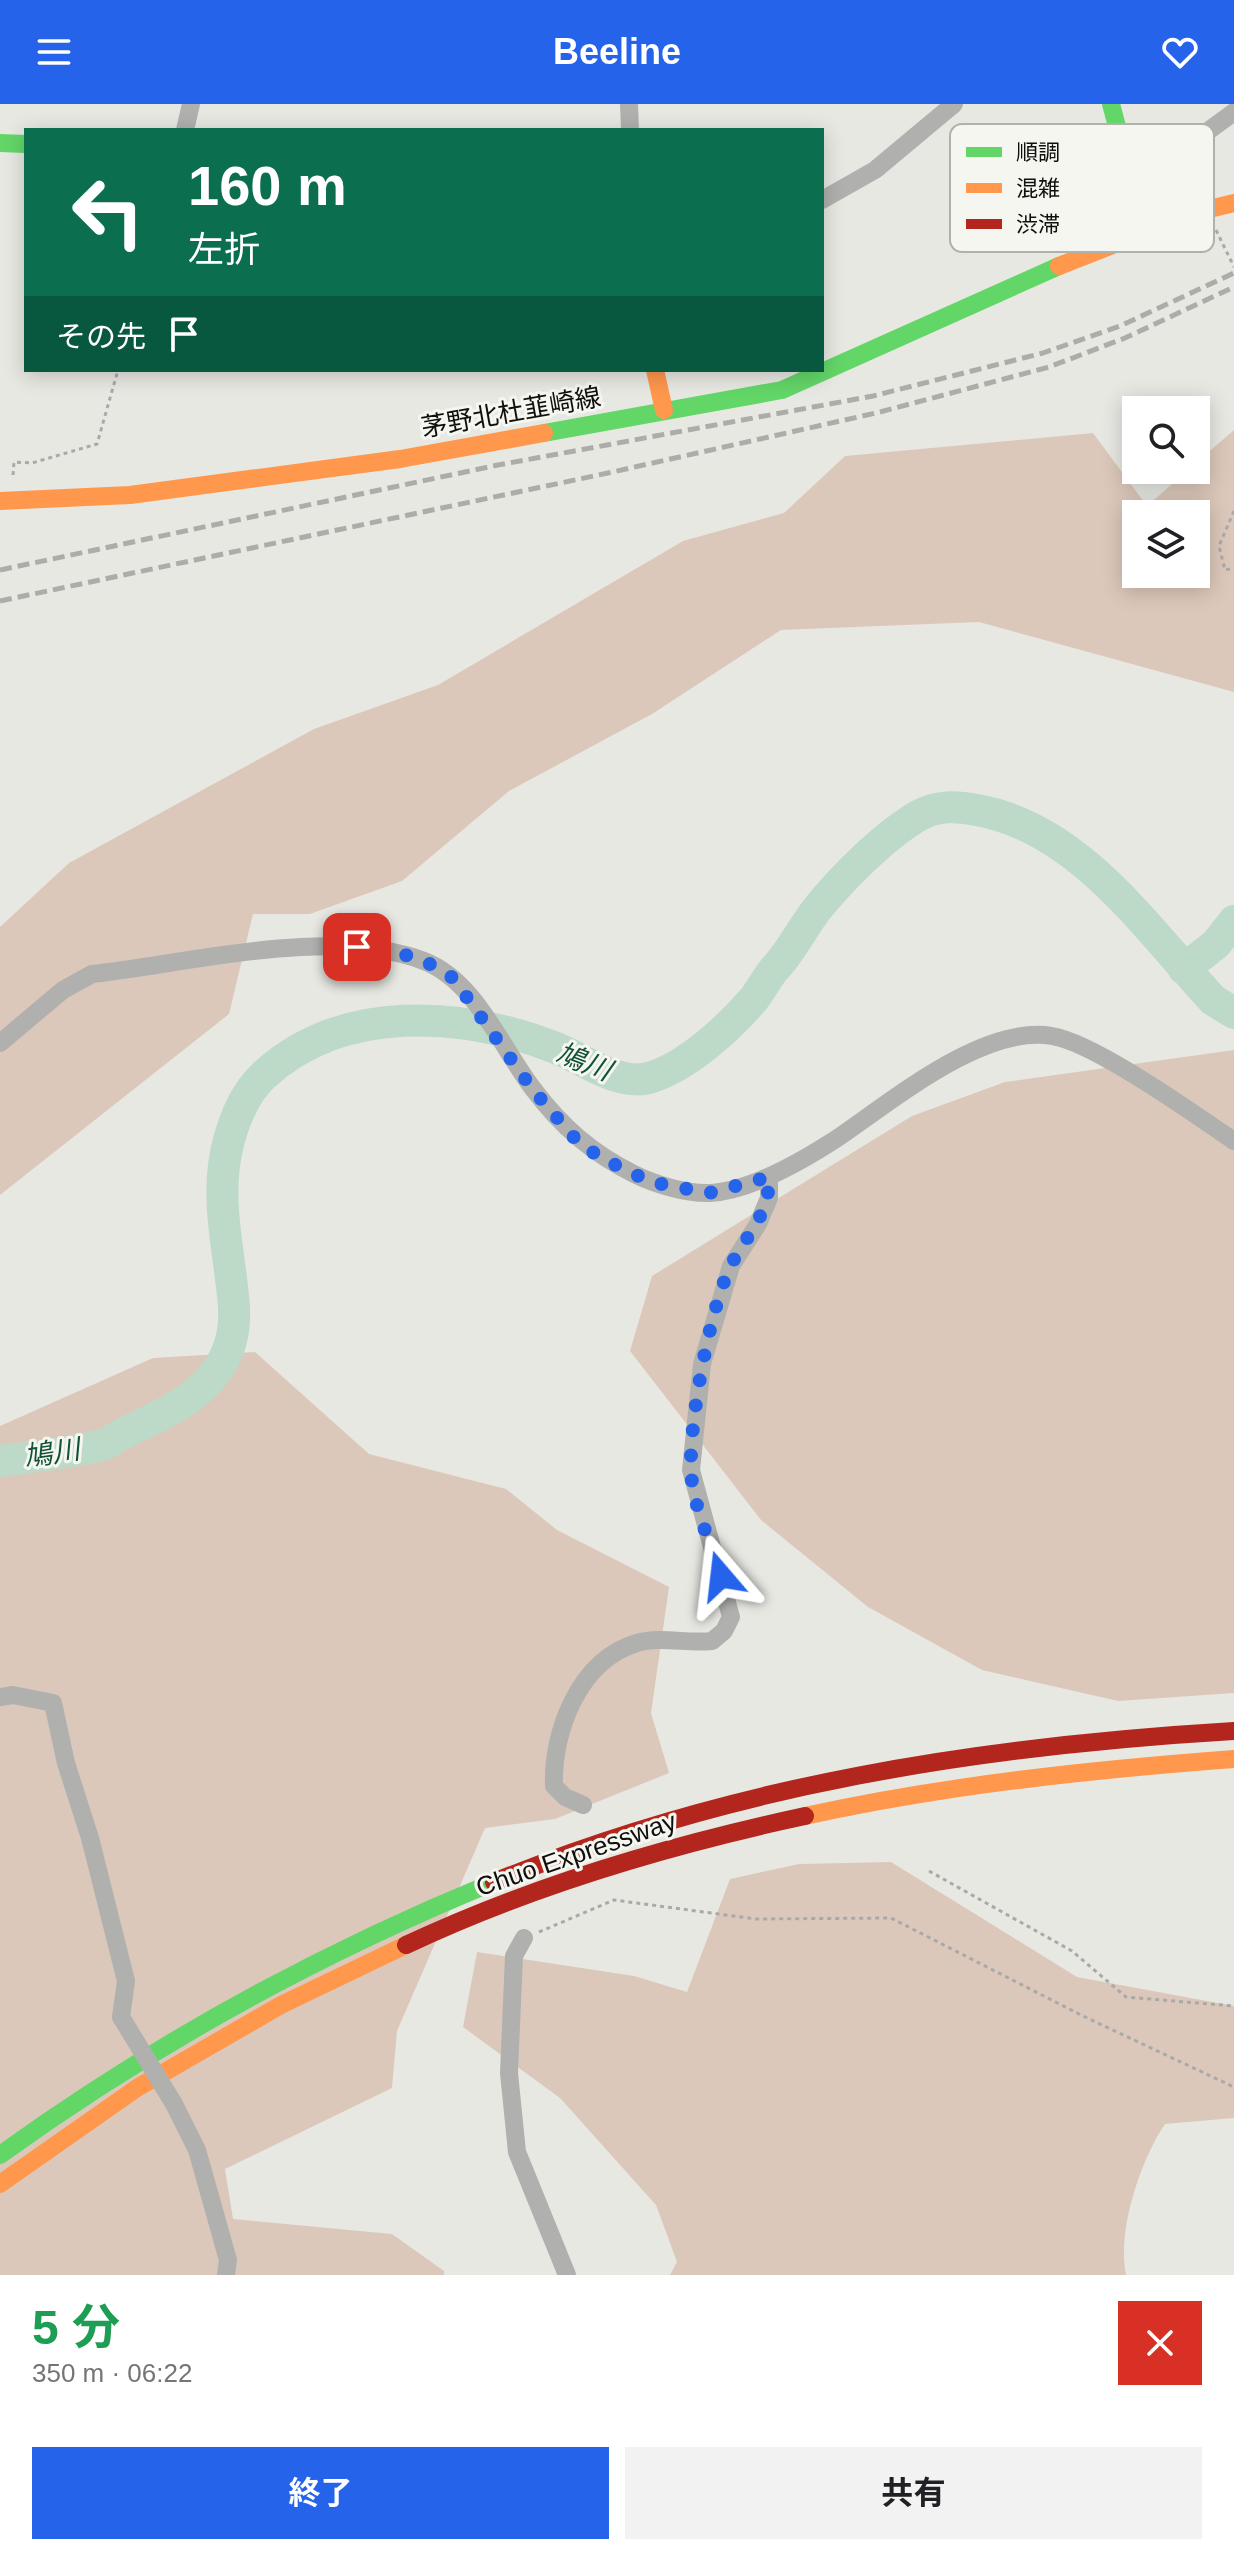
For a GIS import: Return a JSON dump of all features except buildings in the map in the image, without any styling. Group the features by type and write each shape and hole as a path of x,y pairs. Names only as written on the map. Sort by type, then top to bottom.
{"main road":[{"path":"1111,104 1116,124"},
{"path":"0,143 24,144"},
{"name":"茅野北杜韮崎線","path":"1214,208 1234,203"},
{"name":"茅野北杜韮崎線","path":"0,501 92,498 160,491 400,459 782,390 1091,252"},
{"path":"655,372 664,410"},
{"name":"Chuo Expressway","path":"0,2155 64,2107 192,2027 336,1950 456,1897 630,1830 734,1801 989,1751 1143,1736 1234,1731"},
{"name":"Chuo Expressway","path":"0,2184 109,2107 291,1998 537,1891 736,1828 880,1796 994,1778 1143,1762 1234,1759"}],"street":[{"path":"185,128 191,104"},
{"path":"629,104 630,128"},
{"path":"824,199 875,170 954,104"},
{"path":"1214,127 1234,112"},
{"path":"0,1043 63,990 92,974 325,945 389,949 428,963 453,978 533,1090 578,1142 651,1182 709,1193 769,1177 812,1155 971,1053 1029,1035 1070,1041 1234,1141"},
{"path":"583,1805 565,1797 554,1786 553,1765 565,1717 587,1678 615,1655 636,1643 712,1641 731,1617 691,1470 702,1364 731,1266 758,1224 769,1198 769,1177"},
{"path":"0,1697 13,1695 53,1703 66,1763 90,1838 126,1981 121,2017 174,2104 197,2150 228,2260 226,2275"},
{"path":"524,1938 514,1956 509,2073 517,2152 567,2275"}],"path":[{"path":"13,483 14,462 32,463 97,444 117,372"},
{"path":"1234,511 1219,546 1225,570 1234,568"},
{"path":"929,1871 1072,1951 1126,1997 1234,2006"},
{"path":"524,1938 614,1900 756,1919 891,1918 1083,2016 1234,2087"}],"shaded area":[{"path":"1234,430 1234,692 979,622 781,630 652,714 509,791 402,881 310,914 253,914 229,1014 0,1195 0,927 69,863 314,729 438,685 683,541 784,513 845,456 1093,433 1122,472 1122,484 1131,484 1143,500 1122,500 1122,588 1210,588 1210,500 1154,500 1172,484 1210,484 1210,451"},
{"path":"1234,1050 1234,1693 1118,1701 982,1670 868,1607 761,1520 630,1351 652,1276 912,1116 1005,1082"},
{"path":"255,1352 369,1454 506,1489 557,1530 669,1587 651,1713 669,1773 555,1819 485,1828 397,2031 392,2088 225,2169 233,2219 392,2234 444,2271 444,2275 0,2275 0,1426 153,1358"},
{"path":"891,1862 1077,1977 1234,2006 1234,2118 1165,2124 1147,2157 1133,2197 1125,2238 1126,2275 670,2275 677,2262 656,2205 560,2098 463,2027 477,1952 634,1976 687,1992 730,1879 799,1864"}],"waterway":[{"name":"鳩川","path":"0,1461 106,1444 190,1397 218,1369 228,1351 233,1331 234,1307 222,1185 228,1144 250,1091 263,1076 294,1052 328,1036 365,1025 443,1021 482,1026 520,1036 556,1048 615,1076 627,1079 652,1077 693,1055 732,1022 753,1000 817,909 839,884 891,835 925,812 947,807 977,810 1014,820 1047,837 1079,859 1108,885 1213,1000 1234,1013"},
{"path":"1184,969 1216,944 1234,921"}],"railway":[{"path":"0,570 498,465 873,396 1043,353 1120,326 1234,273"},
{"path":"0,601 608,473 876,413 1049,367 1125,338 1234,287"}],"traffic: fast":[{"path":"1111,104 1116,124"},
{"path":"0,143 24,144"},
{"path":"824,371 1059,266"},
{"path":"544,433 782,390 822,372"},
{"path":"0,2155 117,2076 239,2004 364,1939 494,1882"}],"traffic: slow":[{"path":"1214,208 1234,203"},
{"path":"1059,266 1095,252"},
{"path":"655,372 664,410"},
{"path":"0,501 130,495 400,459 544,433"},
{"path":"805,1816 1018,1780 1234,1759"},
{"path":"0,2184 137,2088 281,2005 406,1945"}],"traffic: jam":[{"path":"494,1882 583,1848 674,1820 858,1776 1045,1747 1234,1731"},
{"path":"406,1945 502,1904 602,1869 703,1840 805,1816"}],"route":[{"path":"357,947 389,949 428,963 453,978 533,1090 578,1142 603,1159 651,1182 709,1193 769,1177 769,1198 758,1224 731,1266 702,1364 691,1470 721,1576"}]}
